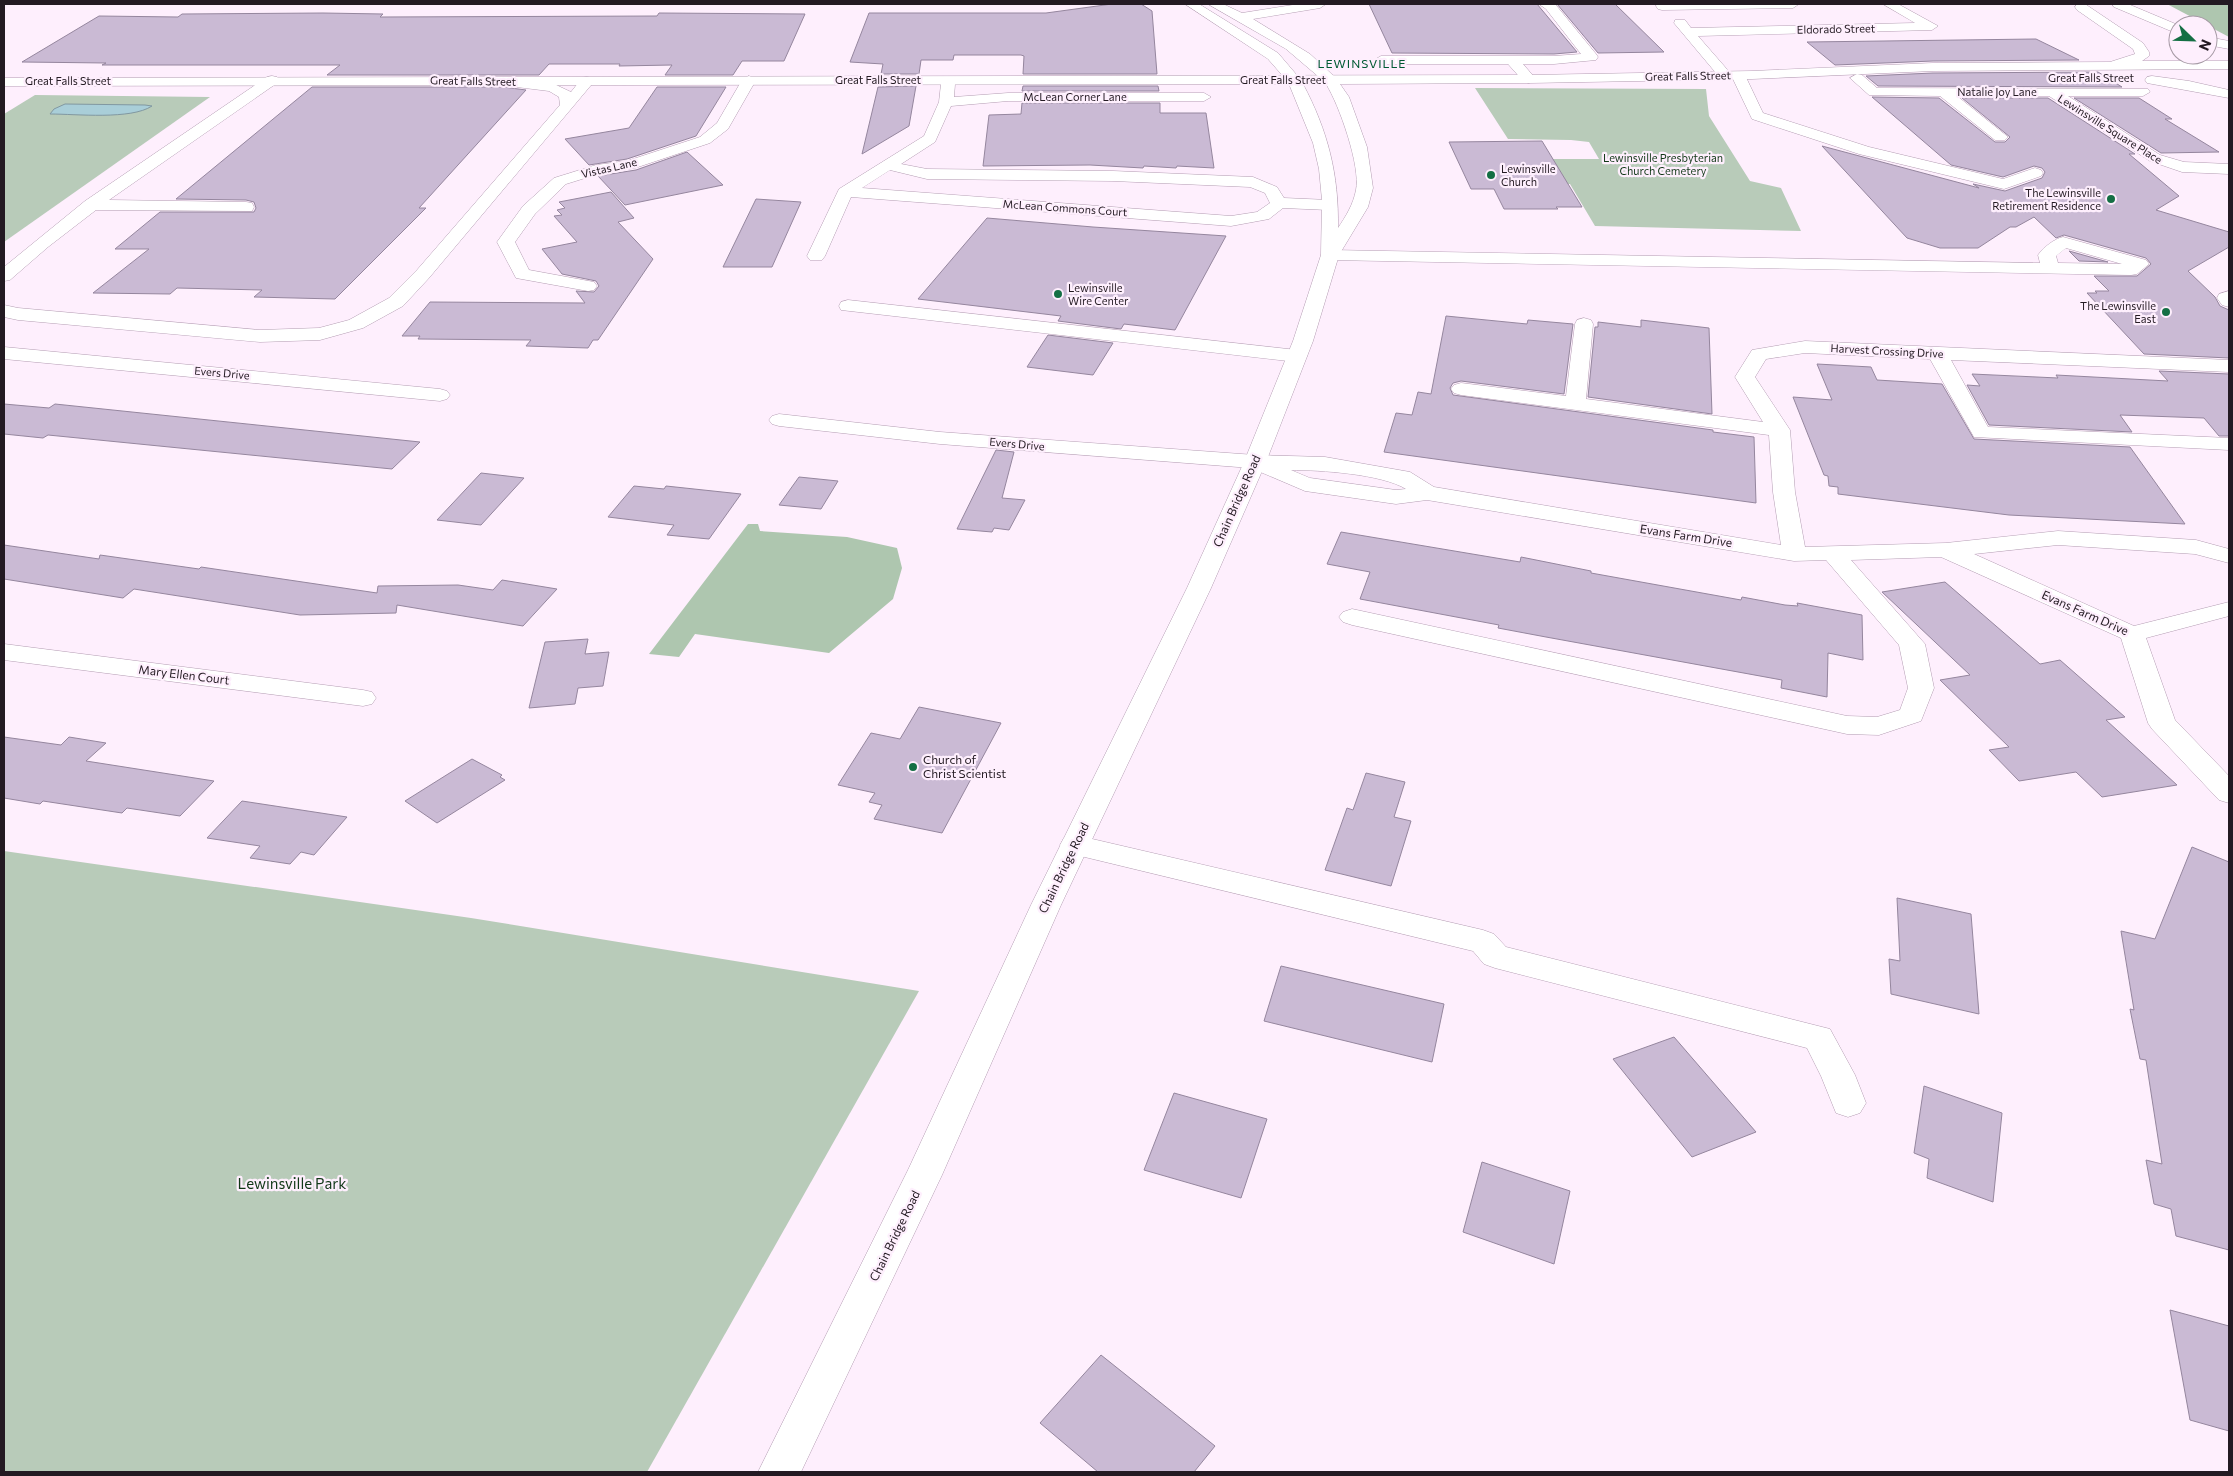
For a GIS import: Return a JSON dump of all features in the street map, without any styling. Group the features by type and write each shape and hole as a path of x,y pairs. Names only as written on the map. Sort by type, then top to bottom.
{"street":[{"name":"Chain Bridge Road","path":"1190,4 1274,56 1294,80 1305,100 1324,158 1329,183 1330,255"},
{"name":"Chain Bridge Road","path":"779,1472 924,1176 1075,846 1198,588 1255,462 1297,356 1330,255 1360,207 1365,188 1363,164 1350,116 1331,80 1320,68 1294,48 1241,17 1214,4"},
{"path":"1241,17 1320,4"},
{"path":"1381,60 1554,60 1591,57 1550,6 1545,4"},
{"path":"1660,5 1792,4"},
{"name":"Eldorado Street","path":"1690,32 1932,26 1889,4"},
{"path":"2118,4 2168,26"},
{"path":"1660,5 1739,76 1757,116 1918,166 2004,184 2035,173"},
{"path":"2078,5 2152,41"},
{"path":"2078,5 2138,46 2142,52 2142,56 2135,60 2099,66"},
{"path":"1512,60 1529,79"},
{"name":"Great Falls Street","path":"4,82 1529,79 1739,76 1933,68 2200,66"},
{"path":"2200,66 2227,75"},
{"name":"Great Falls Street","path":"1739,76 2130,78 2227,75"},
{"name":"Natalie Joy Lane","path":"1857,78 1874,92 2143,92"},
{"path":"2130,78 2189,85 2229,94"},
{"path":"4,276 33,248 182,140 272,80"},
{"name":"Vistas Lane","path":"588,286 522,274 506,242 529,210 560,181 596,170 629,165 706,140 723,126 749,80"},
{"path":"816,256 845,192 930,139 946,102 948,80"},
{"path":"492,81 552,87 566,95 567,106"},
{"path":"4,311 18,314 260,336 320,334 356,324 396,302 423,274 587,81"},
{"path":"1943,92 2000,137"},
{"name":"Lewinsville Square Place","path":"2052,92 2155,158 2182,166 2229,169"},
{"name":"McLean Corner Lane","path":"946,102 978,101 1008,97 1204,97"},
{"path":"887,165 928,174 1113,176 1253,182 1271,190 1278,203 1329,205"},
{"name":"McLean Commons Court","path":"845,192 1231,221 1259,218 1272,212 1278,203"},
{"path":"91,206 246,207"},
{"path":"1330,255 2050,268"},
{"path":"2229,297 2226,298 2229,301"},
{"path":"848,306 1297,356"},
{"path":"1574,404 1584,324"},
{"name":"Harvest Crossing Drive","path":"1794,554 1784,492 1779,430 1745,377 1759,354 1804,346 2229,366"},
{"name":"Evers Drive","path":"4,353 440,395"},
{"path":"1937,353 1982,433 2229,444"},
{"path":"1460,389 1779,430"},
{"name":"Evers Drive","path":"779,420 940,438 1255,462"},
{"name":"Evans Farm Drive","path":"1255,462 1305,484 1396,498 1427,493 1794,554 1946,550 2058,538 2196,548 2229,556"},
{"name":"Evans Farm Drive","path":"1946,550 2132,634 2229,609"},
{"path":"1352,618 1847,725 1879,726 1911,715 1920,688 1912,644 1832,553"},
{"path":"2132,634 2162,723 2229,793"},
{"name":"Mary Ellen Court","path":"4,652 363,698"},
{"path":"1075,846 1483,942 1495,956 1818,1038 1838,1075 1848,1103"}],"green space":[{"path":"2167,4 2229,4 2229,37 2218,31 2218,15 2188,15"},
{"name":"Lewinsville Presbyterian Church Cemetery","path":"1475,88 1706,89 1709,116 1750,181 1781,188 1801,231 1595,226 1570,184 1560,184 1543,159 1599,159 1589,142 1508,139"},
{"path":"35,95 210,97 4,242 4,114"},
{"path":"748,524 758,524 760,531 847,537 897,548 902,568 893,599 829,653 695,634 679,657 649,654"},
{"name":"Lewinsville Park","path":"4,851 471,918 919,991 647,1472 4,1472"}],"water":[{"path":"65,104 152,106 143,110 117,115 50,114 54,109"}],"building":[{"path":"1112,4 1141,4 1152,11 1157,74 1023,74 1024,56 1021,55 954,55 953,60 921,60 919,74 881,74 883,64 850,62 869,13 1046,13"},
{"path":"1369,4 1537,4 1577,52 1554,54 1392,53"},
{"path":"1557,4 1615,4 1664,52 1598,53"},
{"path":"659,13 805,14 784,61 742,61 733,75 665,75 672,65 619,66 620,64 549,64 539,75 327,75 340,65 102,65 106,63 22,62 99,16 178,17 182,14 383,14 380,17 657,16"},
{"path":"2036,39 2079,60 1933,61 1835,65 1807,42"},
{"path":"2098,72 2122,87 1878,86 1866,76 1933,73"},
{"path":"916,86 909,126 862,154 878,87"},
{"path":"1023,86 1158,86 1159,91 1022,91"},
{"path":"312,87 503,87 526,90 419,208 426,208 335,299 254,297 262,290 177,288 170,294 93,293 149,249 115,249 160,212 254,212 256,208 254,202 246,200 176,199"},
{"path":"657,87 726,87 696,136 627,159 589,165 565,139 629,128"},
{"path":"1872,97 1939,98 1995,142 2005,142 2010,137 1962,98 2048,98 2135,154 2129,154 2179,196 2156,210 2229,232 2229,247 2188,271 2215,297 2220,306 2229,310 2229,358 2144,354 2087,293 2109,291 2094,276 2137,276 2151,264 2146,258 2064,235 2056,238 2034,217 2016,227 2010,227 1978,248 1940,248 1907,238 1822,146 1979,188 1973,184 2005,191 2042,178 2045,172 2042,168 2034,166 2003,177 1951,165"},
{"path":"2074,98 2139,98 2172,119 2165,119 2219,152 2161,153"},
{"path":"1022,103 1160,103 1160,113 1206,113 1214,168 1144,166 1143,168 1090,165 983,166 989,115 1021,114"},
{"name":"Lewinsville Church","path":"1542,141 1582,207 1504,209 1494,189 1471,189 1449,142"},
{"path":"687,152 723,185 625,205 598,176 636,170"},
{"path":"611,192 634,218 618,222 653,259 598,340 593,340 588,348 526,346 531,340 418,339 420,336 402,336 430,302 585,303 576,291 594,292 599,286 596,281 562,274 542,249 577,242 554,216 562,215 557,210 565,208 559,202"},
{"path":"756,199 801,202 772,267 723,267"},
{"path":"987,218 1226,236 1175,330 1124,324 1121,329 1058,321 1061,316 918,299"},
{"path":"2069,251 2108,262 2079,261"},
{"path":"1446,316 1527,324 1528,320 1573,324 1564,394 1461,381 1453,383 1450,388 1453,395 1754,437 1756,503 1384,452 1396,413 1412,415 1418,392 1431,394"},
{"path":"1641,320 1709,328 1712,414 1588,397 1595,327 1598,327 1598,322 1641,327"},
{"path":"1048,335 1113,343 1093,375 1027,367"},
{"path":"1817,364 1871,367 1877,380 1942,384 1974,439 2130,447 2185,524 2009,515 1838,494 1838,487 1829,486 1828,476 1824,475 1793,397 1832,400"},
{"path":"2159,371 2229,374 2229,436 2219,436 2204,418 2120,415 2132,432 1989,425 1967,385 1980,386 1972,374 2058,378 2056,375 2168,381"},
{"path":"4,404 49,408 55,404 420,442 392,469 48,435 43,438 4,434"},
{"path":"996,450 1014,452 1002,498 1025,500 1009,530 994,528 992,532 957,529"},
{"path":"481,473 524,478 481,525 437,520"},
{"path":"799,477 838,481 821,509 779,505"},
{"path":"634,486 664,489 666,486 741,494 709,539 667,535 674,525 608,517"},
{"path":"1341,532 1520,562 1521,557 1591,571 1591,573 1741,600 1742,597 1798,606 1797,603 1862,615 1863,660 1828,653 1827,697 1781,688 1782,680 1498,628 1499,625 1360,599 1370,572 1327,564"},
{"path":"4,545 99,559 100,555 199,569 201,567 377,593 378,586 458,585 493,590 502,580 557,589 523,626 397,605 396,613 300,615 134,589 123,598 4,579"},
{"path":"1945,582 2040,664 2060,660 2125,717 2106,720 2177,785 2102,797 2076,772 2019,781 1989,750 2009,747 1940,680 1970,675 1882,592"},
{"path":"588,639 585,654 609,652 603,686 578,688 575,704 529,708 545,642"},
{"name":"Church of Christ Scientist","path":"919,707 1001,723 942,833 874,819 882,805 869,802 875,793 838,785 871,733 900,739"},
{"path":"4,737 61,745 69,737 106,743 86,761 214,781 180,816 127,808 122,813 43,801 40,804 4,798"},
{"path":"472,759 502,775 500,777 505,780 437,823 405,801"},
{"path":"1366,773 1405,782 1394,817 1411,821 1391,886 1325,870 1347,808 1353,810"},
{"path":"242,801 347,817 314,855 301,852 290,864 250,858 260,846 207,838"},
{"path":"2192,847 2229,862 2229,1250 2176,1236 2171,1209 2154,1204 2146,1160 2162,1164 2146,1060 2140,1059 2130,1009 2134,1010 2121,931 2155,939"},
{"path":"1897,898 1971,914 1979,1014 1891,994 1889,959 1900,961"},
{"path":"1281,966 1444,1004 1432,1062 1264,1021"},
{"path":"1674,1037 1756,1132 1692,1157 1613,1059"},
{"path":"1924,1086 2002,1113 1993,1202 1927,1178 1929,1159 1914,1153"},
{"path":"1174,1093 1267,1119 1241,1198 1144,1170"},
{"path":"1482,1162 1570,1191 1554,1264 1463,1232"},
{"path":"2170,1310 2229,1326 2229,1431 2190,1420"},
{"path":"1101,1355 1215,1446 1194,1472 1098,1472 1040,1423"}],"place":[{"name":"Lewinsville Church","path":"1491,175"},
{"name":"The Lewinsville Retirement Residence","path":"2111,199"},
{"name":"Lewinsville Wire Center","path":"1058,294"},
{"name":"The Lewinsville East","path":"2166,312"},
{"name":"Church of Christ Scientist","path":"913,767"}],"district":[{"name":"LEWINSVILLE","path":"1362,64"}]}
